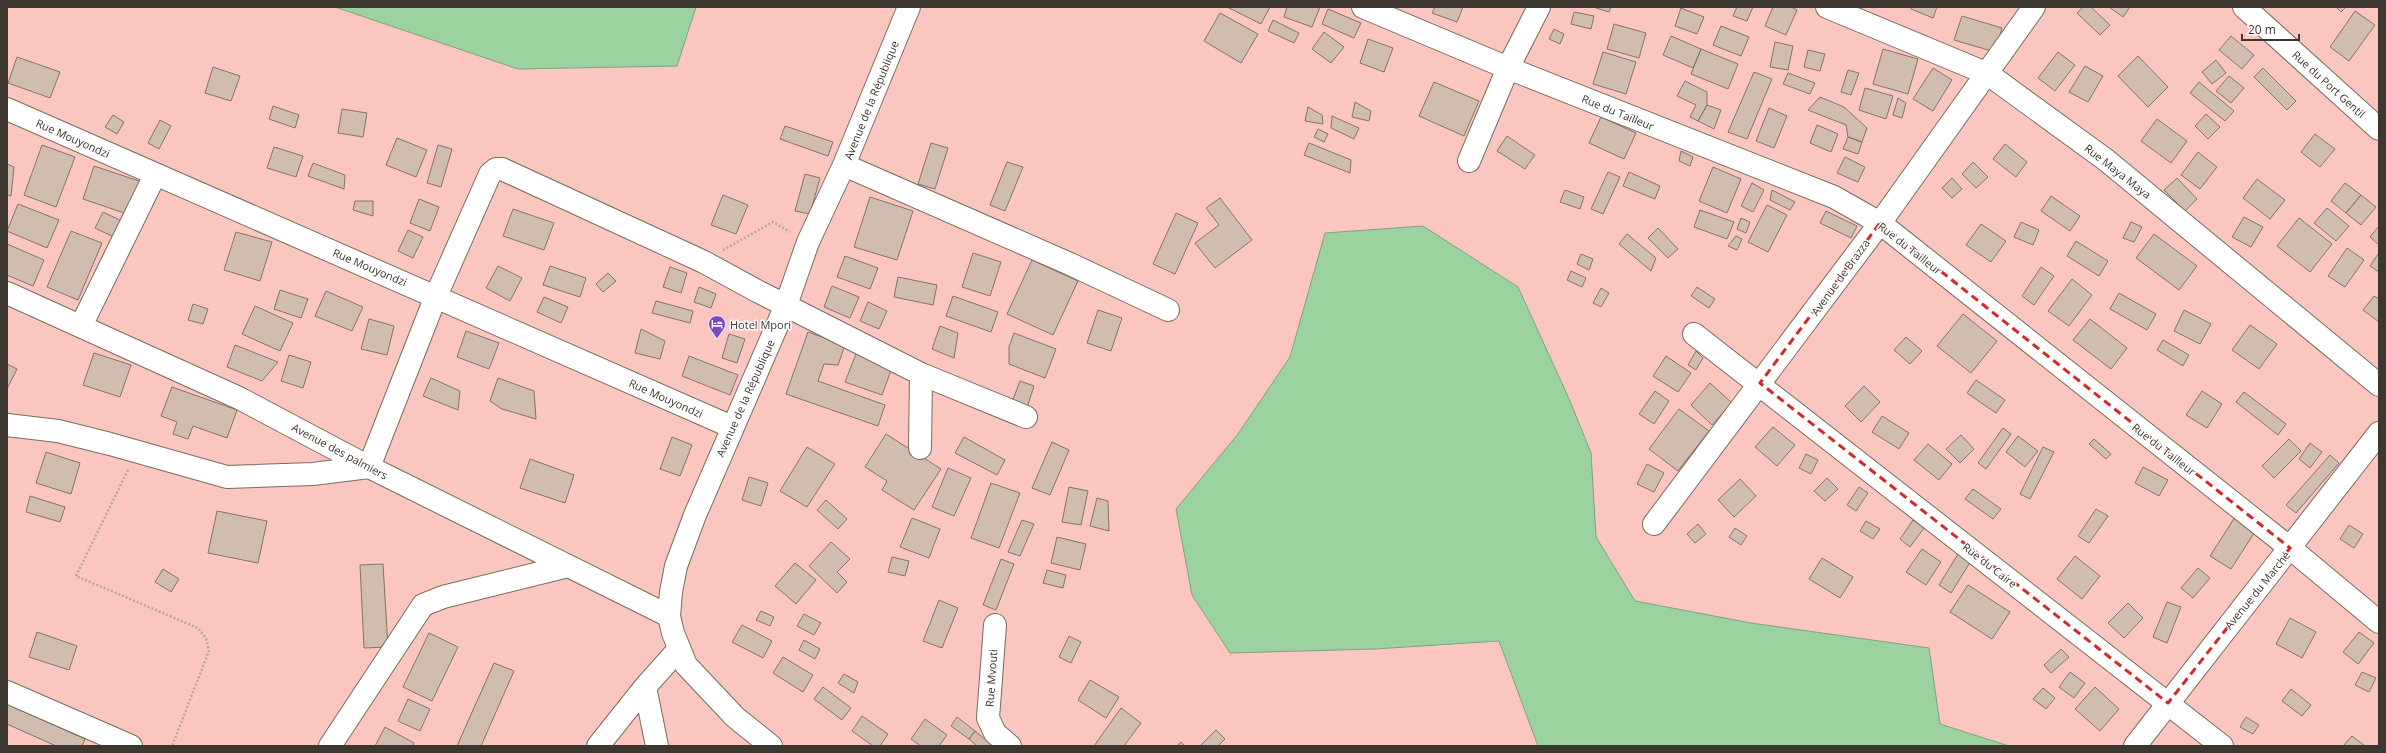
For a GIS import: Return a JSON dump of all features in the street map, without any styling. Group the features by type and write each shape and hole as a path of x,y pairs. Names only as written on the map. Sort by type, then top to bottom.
{"street":[{"name":"Avenue de la République","path":"771,746 735,718 686,665 678,650 670,616 671,592 676,566 695,515 786,305 808,242 844,166 909,7"},
{"name":"Rue du Tailleur","path":"1363,7 1508,68 1834,197 1880,223 2290,548 2379,622"},
{"path":"1469,161 1508,68 1539,7"},
{"name":"Rue Maya Maya","path":"1827,7 1988,74 2106,160 2379,385"},
{"name":"Avenue de Brazza","path":"1654,524 1880,223 1988,74 2034,7"},
{"name":"Rue du Port Gentil","path":"2244,7 2379,129"},
{"name":"Rue Mouyondzi","path":"7,109 732,427"},
{"path":"844,166 1070,264 1168,310"},
{"path":"7,425 58,432 228,477 313,474 369,467 436,296 490,174 496,169 502,169 704,262 921,374 1026,417"},
{"path":"80,326 155,175"},
{"name":"Avenue des palmiers","path":"7,293 239,398 369,467 670,616"},
{"name":"Rue du Caire","path":"1694,334 1760,383 2222,746"},
{"path":"920,448 921,374"},
{"name":"Avenue du Marché","path":"2135,746 2379,433"},
{"path":"330,746 423,605 443,596 568,566"},
{"name":"Rue Mvouti","path":"995,625 988,718 995,733 1010,746"},
{"path":"598,746 644,687 678,650"},
{"path":"644,687 657,746"},
{"path":"7,692 131,746"}],"path":[{"path":"704,262 773,222 808,242"},
{"path":"138,452 76,576 198,628 206,638 209,651 172,746"}],"highlighted area":[{"path":"1880,223 2290,548 2168,703 1760,383"}],"shaded area":[{"path":"7,7 2379,7 2379,746 7,746"},
{"path":"335,7 696,7 677,66 518,69"},
{"path":"1423,226 1518,287 1570,401 1591,453 1596,537 1635,601 1751,623 1929,648 1940,724 2009,746 1538,746 1499,641 1375,649 1230,653 1192,595 1176,509 1238,434 1290,357 1325,233"}],"building":[{"path":"1227,7 1270,7 1261,24"},
{"path":"1287,7 1320,7 1312,27 1284,17"},
{"path":"1435,7 1463,7 1457,22 1432,13"},
{"path":"1593,7 1611,7 1609,12"},
{"path":"1737,7 1753,7 1747,21 1733,16"},
{"path":"1773,7 1791,7 1797,10 1786,35 1765,26"},
{"path":"1911,7 1937,7 1933,18 1911,9"},
{"path":"2083,7 2091,7 2110,25 2100,35 2077,13"},
{"path":"2109,7 2130,7 2123,17"},
{"path":"2336,7 2346,7 2341,12"},
{"path":"1681,8 1704,17 1697,34 1675,26"},
{"path":"1328,9 1361,23 1354,38 1322,24"},
{"path":"2355,11 2375,25 2349,61 2330,47"},
{"path":"1574,12 1594,16 1591,29 1571,24"},
{"path":"1220,13 1258,34 1241,63 1204,41"},
{"path":"1962,16 2002,28 1995,52 1954,40"},
{"path":"1273,20 1299,33 1294,43 1268,31"},
{"path":"1614,24 1646,33 1639,58 1607,49"},
{"path":"1721,26 1749,37 1741,56 1713,45"},
{"path":"1554,29 1564,34 1560,44 1549,39"},
{"path":"1324,32 1344,47 1331,63 1312,49"},
{"path":"1671,36 1701,49 1693,68 1663,55"},
{"path":"2231,36 2254,55 2242,69 2219,50"},
{"path":"1368,39 1393,48 1384,72 1360,63"},
{"path":"1775,42 1793,46 1788,70 1770,67"},
{"path":"1701,49 1738,64 1728,89 1691,74"},
{"path":"1883,49 1918,59 1908,94 1873,84"},
{"path":"1808,50 1825,54 1820,71 1804,67"},
{"path":"1603,52 1636,62 1626,94 1593,84"},
{"path":"2058,52 2075,65 2055,91 2038,78"},
{"path":"2138,56 2168,87 2148,107 2118,76"},
{"path":"17,57 60,72 50,98 8,83"},
{"path":"2216,60 2226,73 2212,84 2202,72"},
{"path":"2085,66 2103,76 2088,102 2069,92"},
{"path":"213,67 240,76 231,101 205,93"},
{"path":"1933,68 1952,80 1933,111 1913,99"},
{"path":"2263,68 2296,101 2287,110 2254,77"},
{"path":"1848,70 1859,73 1851,95 1841,92"},
{"path":"1754,72 1772,79 1747,139 1728,132"},
{"path":"1788,73 1815,83 1810,94 1783,84"},
{"path":"2229,76 2244,88 2231,103 2216,91"},
{"path":"1685,81 1707,92 1707,105 1698,121 1690,117 1696,105 1677,96"},
{"path":"1434,82 1479,101 1464,136 1419,116"},
{"path":"2199,82 2234,111 2225,121 2190,93"},
{"path":"1865,88 1893,96 1886,119 1859,110"},
{"path":"1820,97 1844,107 1867,128 1862,142 1848,137 1846,125 1808,110"},
{"path":"1898,98 1906,103 1902,118 1893,115"},
{"path":"1355,102 1371,111 1369,121 1352,117"},
{"path":"1707,105 1721,110 1714,129 1698,121"},
{"path":"273,106 299,115 295,128 269,119"},
{"path":"1308,107 1322,115 1323,124 1305,121"},
{"path":"1769,108 1787,116 1774,148 1756,141"},
{"path":"342,109 367,113 363,137 338,133"},
{"path":"2206,114 2220,127 2208,139 2195,126"},
{"path":"113,115 124,122 117,134 105,127"},
{"path":"1332,116 1359,128 1354,139 1331,128"},
{"path":"1601,117 1636,133 1624,159 1589,143"},
{"path":"2157,119 2187,141 2171,163 2141,141"},
{"path":"160,120 171,126 159,149 148,143"},
{"path":"1817,125 1838,134 1831,152 1810,143"},
{"path":"785,126 833,142 828,156 780,139"},
{"path":"1318,129 1328,134 1324,142 1314,137"},
{"path":"2315,134 2335,149 2320,167 2301,152"},
{"path":"1507,136 1535,155 1525,169 1497,151"},
{"path":"1848,137 1862,142 1858,154 1843,149"},
{"path":"397,138 427,150 416,177 386,165"},
{"path":"931,143 948,148 935,189 918,184"},
{"path":"1309,143 1351,160 1350,173 1304,155"},
{"path":"2005,144 2027,162 2016,177 1993,159"},
{"path":"42,145 75,157 56,207 24,195"},
{"path":"438,145 452,149 441,187 427,183"},
{"path":"274,147 303,156 296,177 267,168"},
{"path":"1681,151 1693,157 1690,166 1679,161"},
{"path":"2198,152 2217,167 2200,189 2181,175"},
{"path":"1845,157 1865,167 1858,182 1837,173"},
{"path":"1007,162 1023,167 1005,211 990,205"},
{"path":"1973,162 1988,177 1976,188 1962,174"},
{"path":"313,163 345,175 344,189 308,176"},
{"path":"7,164 14,167 11,196 7,195"},
{"path":"94,166 142,182 130,215 83,199"},
{"path":"1713,167 1741,179 1727,213 1699,201"},
{"path":"1608,172 1620,177 1603,214 1591,209"},
{"path":"1629,172 1660,186 1655,199 1623,186"},
{"path":"805,174 820,178 810,214 795,211"},
{"path":"1952,178 1962,189 1952,198 1942,188"},
{"path":"2177,178 2197,199 2185,211 2164,190"},
{"path":"2257,179 2285,200 2270,219 2243,198"},
{"path":"1752,183 1764,190 1753,212 1741,206"},
{"path":"2345,183 2361,195 2346,213 2331,201"},
{"path":"1565,190 1584,197 1580,209 1560,202"},
{"path":"1772,190 1795,202 1790,210 1770,200"},
{"path":"723,195 748,205 736,234 711,225"},
{"path":"2361,195 2376,207 2361,225 2346,213"},
{"path":"2051,196 2080,216 2070,231 2041,211"},
{"path":"870,197 913,211 897,260 854,247"},
{"path":"1220,198 1252,240 1215,268 1195,243 1219,225 1206,208"},
{"path":"419,199 439,207 430,231 410,223"},
{"path":"355,201 373,201 373,216 353,210"},
{"path":"18,204 59,220 47,248 7,231"},
{"path":"1767,205 1787,215 1768,252 1748,242"},
{"path":"2327,208 2349,226 2336,241 2314,223"},
{"path":"513,209 554,223 544,250 503,236"},
{"path":"1700,210 1734,222 1727,239 1694,227"},
{"path":"1826,211 1857,226 1851,238 1820,223"},
{"path":"103,212 128,224 120,240 95,228"},
{"path":"1176,213 1198,223 1175,274 1153,264"},
{"path":"2244,217 2263,227 2251,247 2232,237"},
{"path":"1741,218 1750,222 1746,233 1737,229"},
{"path":"2299,218 2332,244 2310,272 2277,246"},
{"path":"2021,222 2039,230 2033,245 2014,237"},
{"path":"2131,222 2142,227 2134,242 2123,238"},
{"path":"1981,224 2006,241 1991,262 1966,245"},
{"path":"2379,226 2379,245 2370,237"},
{"path":"1658,228 1678,249 1668,258 1648,238"},
{"path":"408,230 423,237 413,258 398,251"},
{"path":"71,231 102,243 78,300 47,287"},
{"path":"236,232 272,242 260,281 224,270"},
{"path":"1627,234 1656,258 1651,271 1619,244"},
{"path":"2154,234 2197,266 2179,290 2136,258"},
{"path":"1736,236 1742,239 1737,250 1728,246"},
{"path":"2076,241 2108,261 2099,276 2067,256"},
{"path":"7,244 44,260 33,286 7,275"},
{"path":"2347,248 2364,260 2345,287 2328,276"},
{"path":"973,253 1001,262 990,296 962,287"},
{"path":"1581,254 1593,259 1589,270 1577,264"},
{"path":"2378,254 2379,255 2379,272 2370,266"},
{"path":"845,256 878,268 870,289 837,277"},
{"path":"1032,260 1078,281 1053,335 1007,314"},
{"path":"498,266 522,278 510,301 486,288"},
{"path":"550,266 586,278 580,297 543,285"},
{"path":"670,267 687,273 681,293 663,287"},
{"path":"2041,267 2054,276 2034,305 2022,296"},
{"path":"1571,271 1586,278 1582,287 1567,280"},
{"path":"608,273 616,281 603,292 596,284"},
{"path":"898,277 937,285 933,305 894,297"},
{"path":"2072,279 2092,295 2069,326 2048,311"},
{"path":"832,286 859,297 850,318 824,307"},
{"path":"699,287 716,294 711,308 694,302"},
{"path":"1697,287 1715,299 1709,308 1691,296"},
{"path":"1601,288 1609,293 1601,307 1593,303"},
{"path":"280,290 308,299 301,318 274,309"},
{"path":"326,291 363,307 352,331 315,316"},
{"path":"2119,293 2156,314 2147,330 2110,309"},
{"path":"953,296 998,312 991,332 946,316"},
{"path":"2374,296 2379,299 2379,322 2363,310"},
{"path":"544,297 568,307 561,323 537,312"},
{"path":"656,301 693,311 690,323 652,313"},
{"path":"868,302 887,311 879,329 860,321"},
{"path":"193,304 208,309 203,324 188,320"},
{"path":"255,306 293,323 280,351 242,334"},
{"path":"1098,310 1122,318 1111,351 1087,343"},
{"path":"2184,310 2211,324 2200,344 2174,331"},
{"path":"1963,314 1997,341 1971,373 1937,346"},
{"path":"369,319 394,326 387,355 361,349"},
{"path":"2090,319 2127,348 2111,369 2073,340"},
{"path":"2250,325 2277,344 2259,369 2232,350"},
{"path":"940,326 958,333 954,358 932,349"},
{"path":"641,329 665,341 660,359 635,353"},
{"path":"466,331 499,343 489,369 457,357"},
{"path":"808,332 845,345 838,365 824,364 818,381 885,405 878,426 786,394"},
{"path":"1014,333 1056,349 1045,378 1009,364 1009,347"},
{"path":"729,334 745,339 737,363 722,358"},
{"path":"1906,337 1922,351 1910,364 1894,350"},
{"path":"2163,340 2189,355 2183,366 2157,350"},
{"path":"235,345 278,362 262,381 227,367"},
{"path":"858,349 894,362 882,395 845,382"},
{"path":"1696,351 1703,358 1696,370 1688,365"},
{"path":"94,353 131,365 120,397 83,385"},
{"path":"289,355 311,362 303,388 281,381"},
{"path":"689,356 738,375 730,395 682,376"},
{"path":"1666,356 1691,373 1678,392 1653,376"},
{"path":"7,364 17,369 7,389"},
{"path":"431,378 460,391 458,410 423,396"},
{"path":"498,378 534,391 536,419 502,409 490,401"},
{"path":"1976,380 2005,400 1996,413 1967,393"},
{"path":"1020,381 1034,386 1027,408 1012,402"},
{"path":"1710,383 1732,403 1712,425 1691,405"},
{"path":"1864,386 1880,402 1861,422 1845,406"},
{"path":"172,387 237,410 227,438 193,426 188,439 173,434 177,422 161,416"},
{"path":"1655,391 1669,401 1654,424 1639,414"},
{"path":"2202,391 2222,404 2207,428 2186,415"},
{"path":"2244,392 2286,424 2278,435 2236,402"},
{"path":"1679,409 1709,431 1678,471 1649,449"},
{"path":"1882,416 1909,433 1899,449 1872,432"},
{"path":"1773,427 1795,445 1777,466 1755,447"},
{"path":"2003,428 2011,434 1986,469 1978,463"},
{"path":"886,434 941,469 914,510 882,490 887,481 865,467"},
{"path":"1961,435 1974,449 1960,463 1946,449"},
{"path":"2018,436 2038,451 2025,467 2006,452"},
{"path":"672,437 692,445 680,476 660,469"},
{"path":"964,437 1005,460 997,475 955,453"},
{"path":"2094,439 2111,454 2106,459 2089,444"},
{"path":"2289,439 2301,451 2274,478 2262,466"},
{"path":"1052,442 1069,450 1050,495 1032,488"},
{"path":"2310,443 2322,452 2310,468 2299,459"},
{"path":"1928,444 1952,464 1939,480 1914,460"},
{"path":"807,447 835,464 807,507 780,491"},
{"path":"2043,447 2054,452 2030,499 2020,494"},
{"path":"46,452 80,463 71,494 36,483"},
{"path":"1806,454 1818,460 1811,474 1799,468"},
{"path":"2330,455 2339,463 2296,513 2286,505"},
{"path":"530,459 574,475 565,503 520,488"},
{"path":"1647,464 1664,473 1654,492 1637,484"},
{"path":"2143,467 2168,480 2159,496 2135,483"},
{"path":"948,468 971,478 954,516 932,507"},
{"path":"749,477 768,483 761,506 742,500"},
{"path":"1827,478 1838,489 1825,501 1814,491"},
{"path":"1740,479 1756,496 1734,517 1718,500"},
{"path":"991,483 1020,493 999,548 971,538"},
{"path":"1069,487 1088,491 1081,525 1062,522"},
{"path":"1859,487 1868,493 1856,511 1847,505"},
{"path":"1973,489 2001,509 1993,519 1965,499"},
{"path":"30,496 65,507 60,522 26,512"},
{"path":"1097,498 1108,501 1109,531 1090,526"},
{"path":"826,500 847,519 838,529 817,510"},
{"path":"2096,509 2108,516 2089,543 2078,536"},
{"path":"217,511 267,521 258,563 208,553"},
{"path":"2237,514 2258,527 2231,569 2210,556"},
{"path":"912,518 940,529 929,558 900,547"},
{"path":"1022,520 1034,524 1020,556 1008,552"},
{"path":"1913,520 1924,528 1910,547 1900,539"},
{"path":"1866,521 1880,529 1873,539 1860,531"},
{"path":"1698,524 1706,534 1695,543 1687,534"},
{"path":"2349,525 2363,534 2354,548 2340,539"},
{"path":"1735,528 1747,536 1741,545 1729,537"},
{"path":"1057,537 1086,544 1080,570 1051,563"},
{"path":"831,542 850,559 837,572 847,582 837,593 809,566"},
{"path":"1922,549 1941,562 1926,585 1906,572"},
{"path":"1958,554 1971,561 1951,593 1939,585"},
{"path":"2075,556 2100,576 2082,599 2057,579"},
{"path":"892,557 909,561 905,576 888,572"},
{"path":"1822,558 1853,577 1840,598 1809,579"},
{"path":"1001,559 1014,564 996,610 983,605"},
{"path":"795,563 816,580 796,604 775,586"},
{"path":"383,564 388,647 364,648 360,565"},
{"path":"2198,568 2210,578 2193,598 2181,588"},
{"path":"163,569 179,579 171,592 155,582"},
{"path":"1047,570 1066,575 1063,588 1043,583"},
{"path":"1968,585 2010,612 1992,639 1950,612"},
{"path":"939,600 958,608 942,648 923,641"},
{"path":"2167,602 2181,607 2167,643 2153,637"},
{"path":"2128,603 2143,618 2124,638 2108,623"},
{"path":"761,611 774,617 770,626 756,620"},
{"path":"804,614 821,623 814,635 797,626"},
{"path":"2290,618 2316,632 2302,658 2276,644"},
{"path":"742,625 772,641 763,658 732,642"},
{"path":"37,632 77,646 69,670 29,657"},
{"path":"2359,632 2374,643 2358,664 2343,652"},
{"path":"429,633 458,647 432,701 403,687"},
{"path":"1069,636 1081,642 1071,663 1059,657"},
{"path":"804,640 820,649 815,659 799,650"},
{"path":"2061,649 2069,657 2051,673 2044,665"},
{"path":"783,657 813,675 803,692 773,673"},
{"path":"494,663 514,671 481,746 457,746"},
{"path":"2070,672 2085,683 2074,698 2059,687"},
{"path":"2362,672 2376,678 2369,692 2355,685"},
{"path":"844,674 858,682 854,693 838,683"},
{"path":"1090,680 1119,697 1106,718 1078,700"},
{"path":"823,687 851,708 842,720 814,699"},
{"path":"2095,687 2119,709 2100,731 2075,709"},
{"path":"2043,688 2055,698 2046,709 2033,699"},
{"path":"2291,689 2311,705 2302,716 2282,701"},
{"path":"408,699 430,709 420,731 398,721"},
{"path":"7,704 85,739 82,746 56,746 7,724"},
{"path":"1121,708 1141,723 1124,746 1094,746"},
{"path":"862,716 888,734 880,746 873,746 852,731"},
{"path":"957,717 975,731 969,739 951,726"},
{"path":"2246,717 2259,725 2253,734 2240,727"},
{"path":"925,719 947,735 939,746 921,746 911,739"},
{"path":"385,727 414,743 413,746 375,746"},
{"path":"1216,730 1225,739 1218,746 1200,746"},
{"path":"975,731 992,745 977,746 969,739"},
{"path":"2352,736 2365,746 2343,746"},
{"path":"1181,742 1185,746 1177,746"}],"place":[{"name":"Hotel Mpori","path":"717,339"}]}
